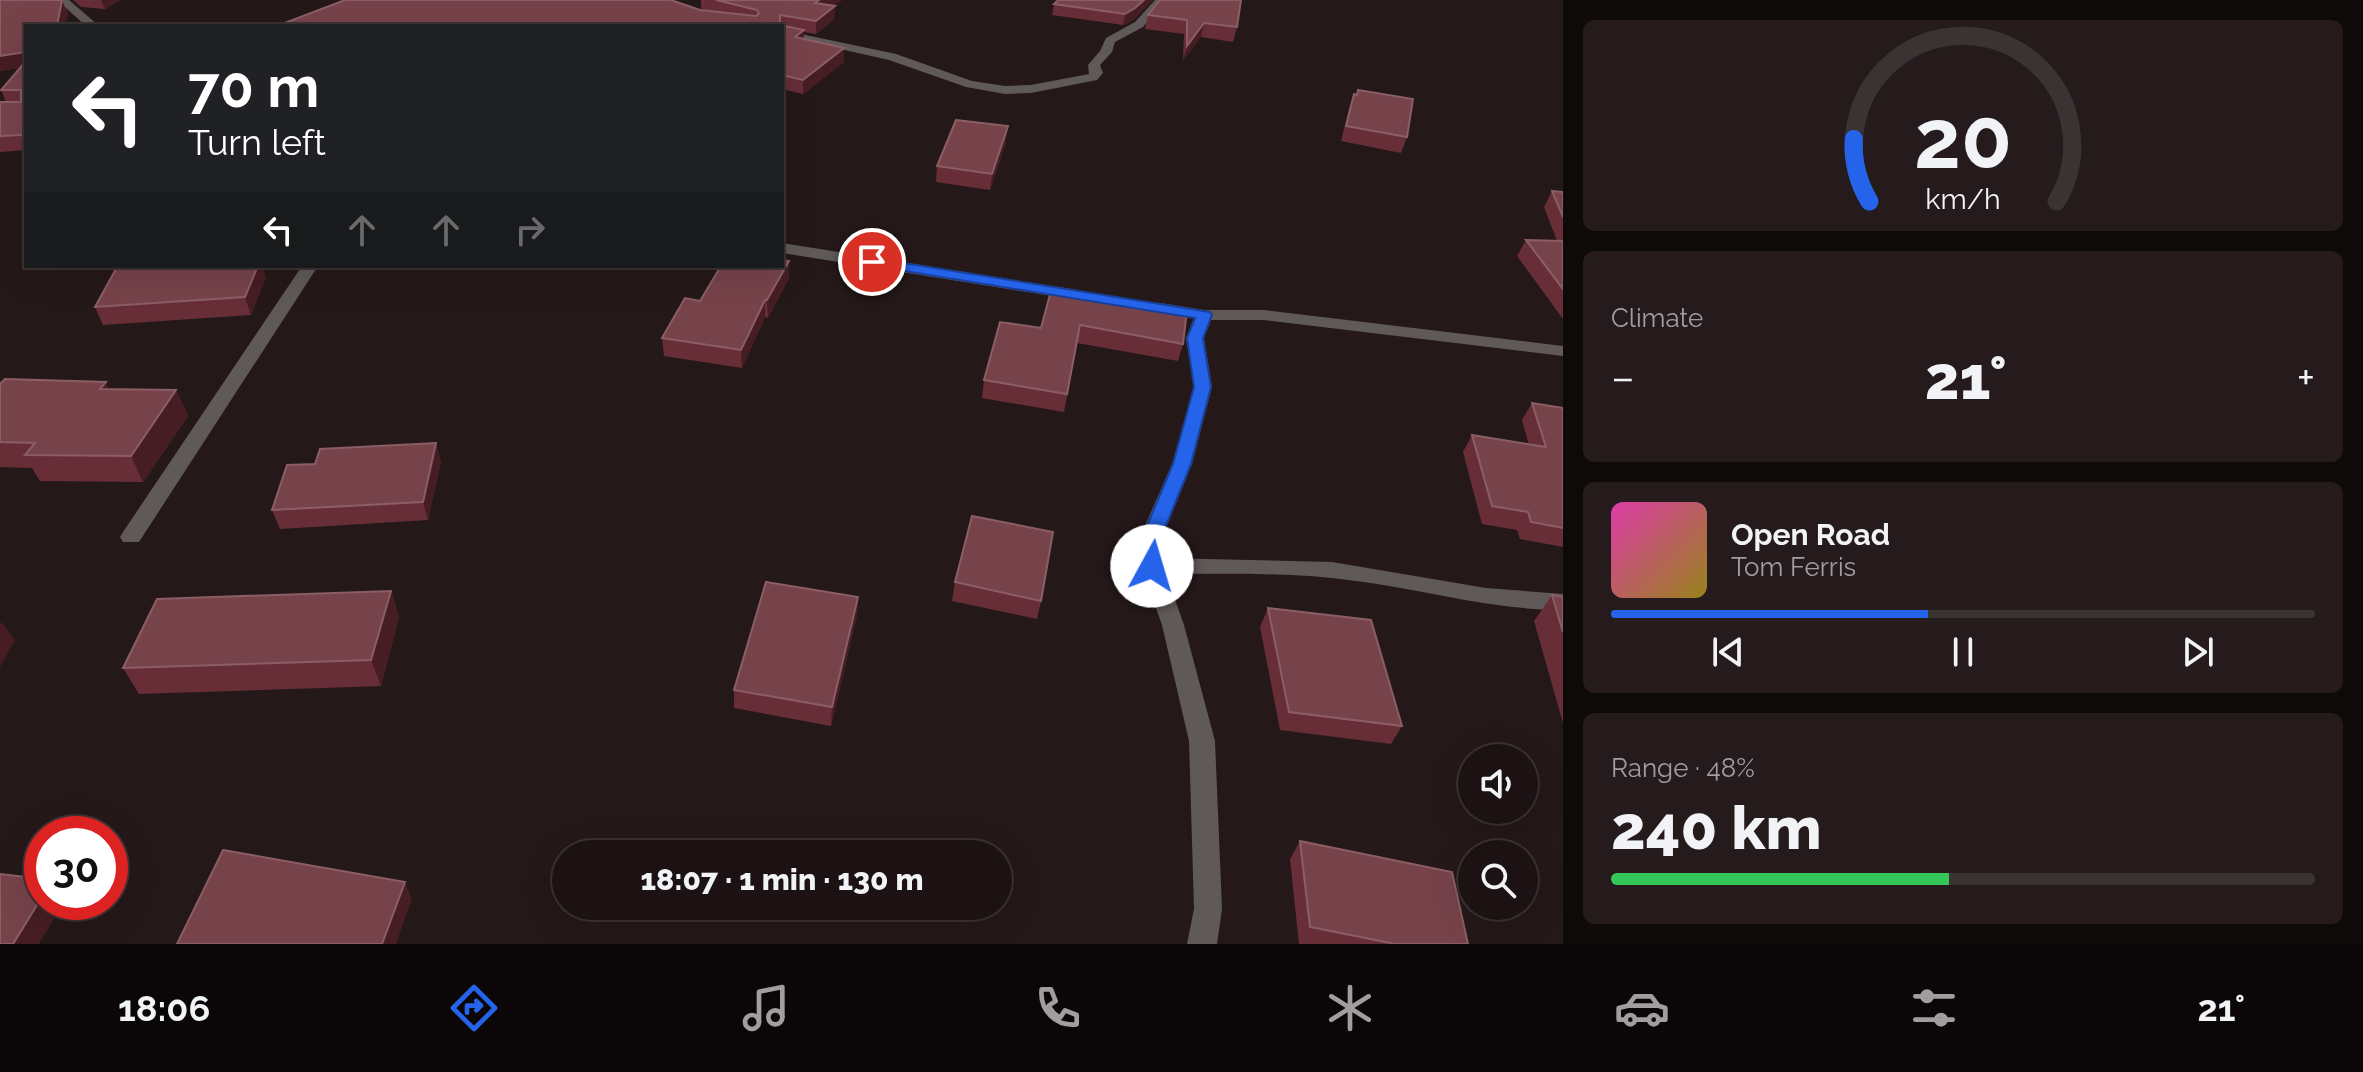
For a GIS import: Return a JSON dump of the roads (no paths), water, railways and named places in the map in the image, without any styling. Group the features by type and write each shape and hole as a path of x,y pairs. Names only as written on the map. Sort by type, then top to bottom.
{"street":[{"path":"62,0 91,24"},
{"path":"784,33 892,57 970,84 1005,90 1031,89 1093,77 1097,73 1094,65 1106,52 1110,40 1133,32 1147,20 1160,0"},
{"path":"784,248 1095,298"},
{"path":"131,537 309,268"},
{"path":"1142,305 1204,315 1264,315 1563,351"},
{"path":"1202,944 1208,909 1202,741 1173,625 1152,566 1155,528 1182,464 1203,387 1195,338 1204,315"},
{"path":"1152,566 1248,566 1357,573 1465,593 1563,602"}]}
